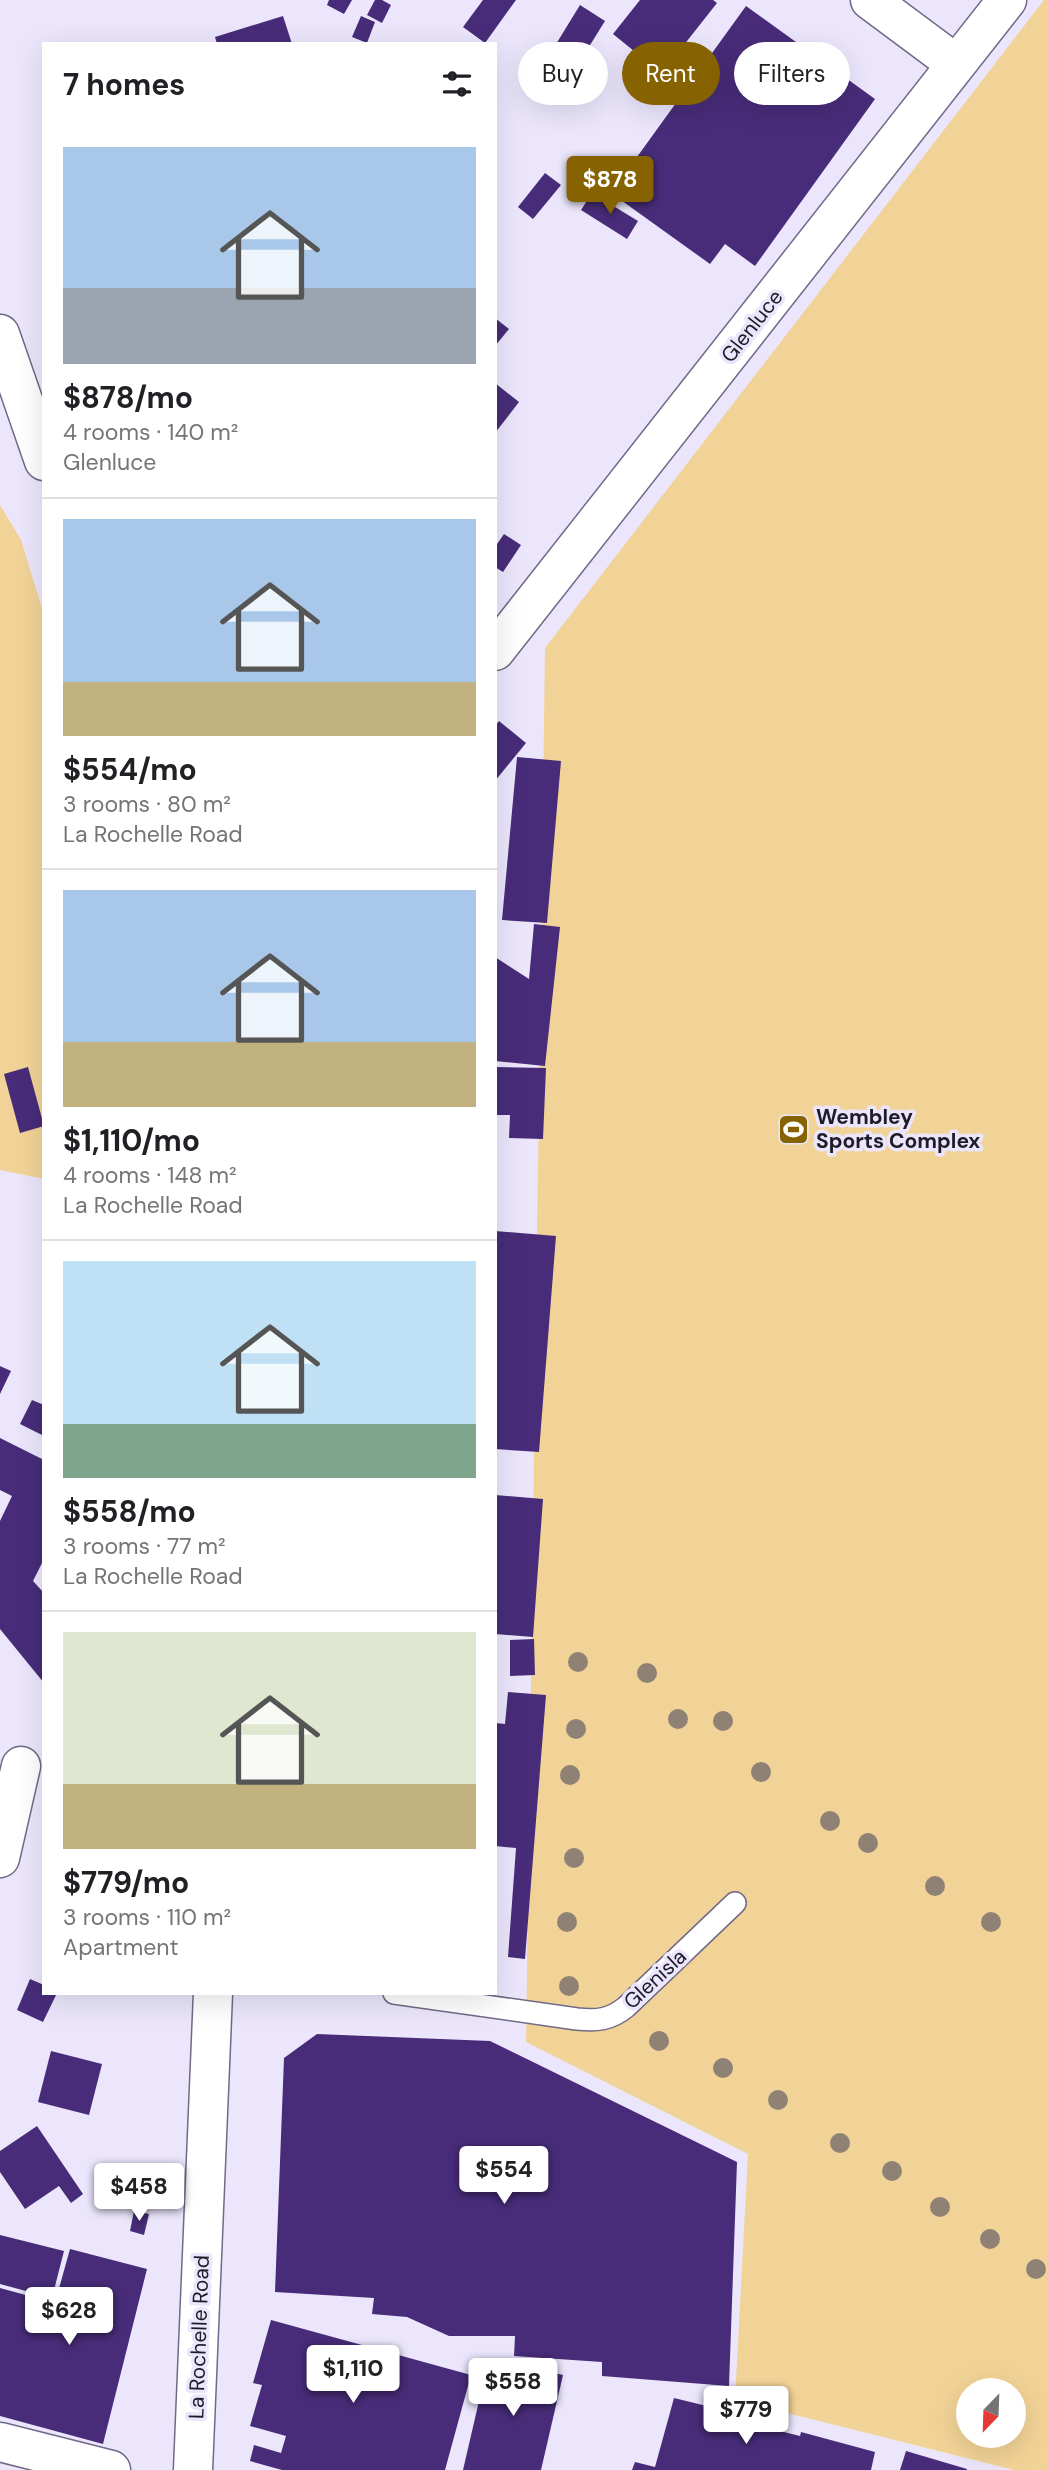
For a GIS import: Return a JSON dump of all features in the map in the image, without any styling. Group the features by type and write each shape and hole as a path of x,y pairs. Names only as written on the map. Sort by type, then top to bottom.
{"street":[{"path":"870,0 956,64"},
{"name":"Glenluce","path":"497,648 1007,0"},
{"path":"0,334 26,439"},
{"path":"0,1858 21,1766"},
{"name":"La Rochelle Road","path":"193,2470 213,1995"},
{"path":"0,2442 111,2470"}],"lane":[{"name":"Glenisla","path":"408,1995 577,2019 606,2019 626,2007 735,1903"}],"shaded area":[{"name":"Wembley Sports Complex","path":"1044,0 1047,0 1047,2470 1014,2470 735,2400 748,2154 526,2042 545,648"},
{"path":"0,505 21,540 42,608 42,1179 0,1170"}],"building":[{"path":"329,0 352,0 344,14 327,5"},
{"path":"375,0 391,5 382,23 367,15"},
{"path":"483,0 516,0 486,42 463,27"},
{"path":"640,0 713,0 717,3 686,42 623,42 613,34"},
{"path":"580,5 605,21 592,42 557,42"},
{"path":"746,6 796,42 734,42 734,105 850,105 850,81 875,99 755,266 725,244 710,264 611,193 675,105 720,105 720,42"},
{"path":"283,16 291,42 216,42 215,37"},
{"path":"361,16 375,22 367,42 352,37"},
{"path":"545,173 561,185 533,219 518,207"},
{"path":"592,193 638,221 627,239 581,210"},
{"path":"497,320 509,329 497,344"},
{"path":"497,385 519,402 497,430"},
{"path":"504,534 521,545 503,572 497,568 497,544"},
{"path":"499,721 526,743 497,779"},
{"path":"517,757 561,761 547,923 502,920"},
{"path":"534,924 560,927 545,1066 497,1061 497,958 529,979"},
{"path":"28,1067 42,1127 20,1133 4,1074"},
{"path":"497,1067 546,1068 543,1139 509,1138 510,1115 497,1115"},
{"path":"497,1231 556,1236 539,1452 497,1449"},
{"path":"0,1366 11,1371 0,1394"},
{"path":"32,1400 42,1404 42,1435 20,1424"},
{"path":"0,1438 42,1459 42,1563 33,1581 42,1591 42,1681 0,1629 0,1521 12,1496 0,1490"},
{"path":"497,1495 543,1499 533,1637 497,1634"},
{"path":"534,1639 535,1675 510,1676 510,1640"},
{"path":"508,1692 546,1695 525,1959 508,1957 516,1848 497,1846 497,1723 505,1724"},
{"path":"30,1979 42,1984 42,1995 56,1995 43,2022 17,2010"},
{"path":"317,2034 490,2041 737,2162 729,2386 602,2376 602,2362 514,2356 515,2336 449,2336 407,2317 372,2314 374,2298 275,2292 284,2058"},
{"path":"51,2051 102,2064 89,2115 38,2102"},
{"path":"37,2126 83,2194 71,2203 59,2186 25,2209 0,2172 0,2151"},
{"path":"134,2211 149,2214 144,2235 130,2231"},
{"path":"0,2235 64,2251 52,2298 0,2284"},
{"path":"70,2249 147,2269 103,2444 0,2416 0,2288 55,2303"},
{"path":"271,2320 471,2375 445,2470 282,2470 250,2461 254,2445 281,2453 286,2436 250,2426 262,2385 253,2383"},
{"path":"489,2358 563,2375 541,2470 463,2470"},
{"path":"674,2398 723,2410 721,2416 800,2436 801,2432 875,2452 871,2470 632,2470 635,2462 655,2467"},
{"path":"906,2451 967,2469 967,2470 900,2470"}],"place":[{"name":"Wembley Sports Complex","path":"793,1129"}]}
